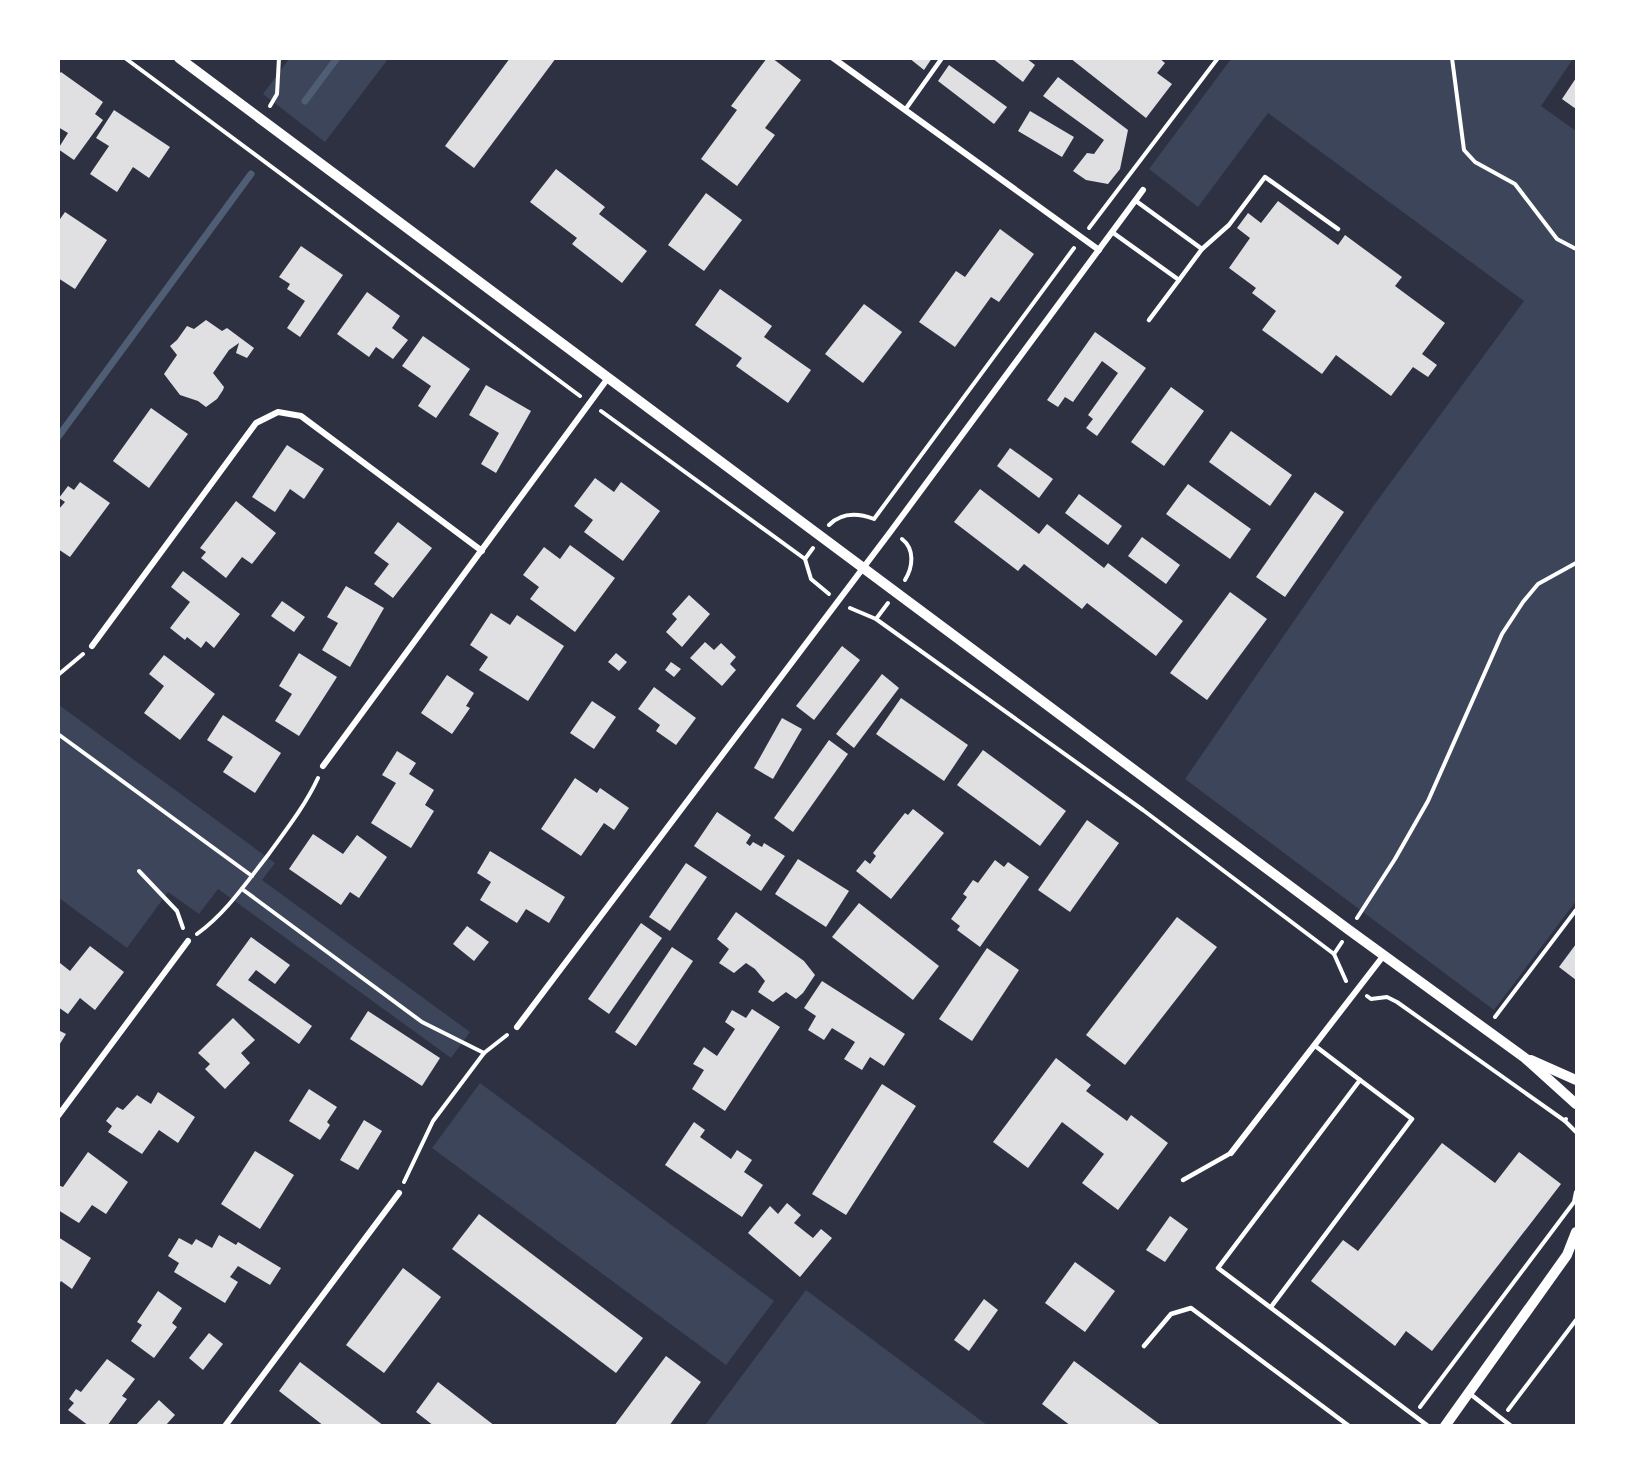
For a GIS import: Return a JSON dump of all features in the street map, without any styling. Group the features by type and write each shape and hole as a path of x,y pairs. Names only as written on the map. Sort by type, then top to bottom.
{"street":[{"path":"179,58 1349,930 1487,1029 1525,1058 1552,1085 1576,1104"},
{"path":"833,58 1099,250"},
{"path":"516,1027 891,531 1143,190"},
{"path":"323,766 608,378"},
{"path":"92,646 256,423 278,412 301,416 482,551"},
{"path":"58,1116 188,941"},
{"path":"1231,1153 1384,955"},
{"path":"1525,1058 1576,1080"},
{"path":"225,1425 399,1192"},
{"path":"1445,1425 1567,1255 1576,1232"},
{"path":"1567,1255 1576,1248"}],"lane":[{"path":"904,110 942,58"},
{"path":"1149,321 1202,249 1229,225 1265,177 1338,229"},
{"path":"1136,201 1202,249"},
{"path":"1112,232 1179,280"},
{"path":"1271,1307 1412,1119 1314,1045"},
{"path":"1360,1080 1218,1268 1428,1425"},
{"path":"1183,1180 1231,1153"},
{"path":"1144,1346 1171,1314 1191,1308 1349,1425"},
{"path":"1468,1393 1511,1425"}],"path":[{"path":"125,58 590,403 805,559 811,579 837,600 876,619 1134,803 1334,954 1344,979 1371,999 1387,997 1397,1002 1565,1121"},
{"path":"262,120 277,94 279,58"},
{"path":"874,519 1082,237 1218,58"},
{"path":"1452,58 1464,150 1475,162 1515,184 1557,239 1576,249"},
{"path":"805,559 831,522 844,515 860,514 874,519 906,542 912,555 911,567 876,619"},
{"path":"1334,954 1395,859 1428,801 1502,634 1538,584 1576,563"},
{"path":"58,675 92,646"},
{"path":"58,734 252,876"},
{"path":"140,871 177,911 188,941 215,921 242,889 307,801 323,766"},
{"path":"242,889 422,1022 484,1053"},
{"path":"1466,1052 1487,1029 1576,910"},
{"path":"399,1192 433,1121 484,1053 516,1027"},
{"path":"1414,1415 1575,1203 1576,1192"},
{"path":"1501,1418 1576,1320"}],"shaded area":[{"path":"289,59 388,59 325,142 263,94"},
{"path":"1231,59 1573,59 1541,106 1576,131 1576,901 1494,1010 1185,779 1374,505 1524,301 1268,113 1198,207 1149,169"},
{"path":"59,705 275,863 262,880 470,1032 451,1058 218,889 199,914 168,892 127,948 59,898"},
{"path":"480,1083 774,1301 726,1365 432,1148"},
{"path":"806,1290 987,1425 705,1425"}],"building":[{"path":"510,58 556,58 474,168 445,146"},
{"path":"767,58 772,58 801,80 765,128 775,135 737,186 701,159 737,110 731,106"},
{"path":"909,58 932,58 924,70"},
{"path":"992,58 1026,58 1035,65 1023,82"},
{"path":"1070,58 1159,58 1165,63 1157,73 1172,84 1146,118"},
{"path":"949,65 1007,107 994,124 938,81"},
{"path":"61,72 103,102 95,114 103,120 74,160 58,149 68,133 58,127 58,75"},
{"path":"1058,77 1128,130 1120,169 1108,184 1086,180 1073,171 1087,153 1094,154 1104,140 1043,96"},
{"path":"1576,78 1576,109 1562,99"},
{"path":"114,110 170,147 149,178 133,167 117,192 90,174 109,146 96,138"},
{"path":"1030,111 1074,137 1062,157 1018,131"},
{"path":"556,169 605,207 599,214 647,251 622,283 572,244 577,238 530,202"},
{"path":"706,193 742,220 704,271 668,245"},
{"path":"1278,201 1338,245 1345,235 1402,277 1395,286 1445,323 1422,354 1437,365 1428,377 1413,367 1391,396 1336,355 1322,374 1262,330 1276,311 1252,293 1256,288 1229,268 1250,238 1237,228 1248,213 1261,223"},
{"path":"65,212 107,240 75,289 58,278 58,222"},
{"path":"1000,229 1034,254 999,302 991,297 955,347 919,322 956,271 965,277"},
{"path":"301,246 343,275 300,337 287,328 305,301 287,289 290,284 279,277"},
{"path":"720,289 772,326 764,337 811,370 788,403 736,366 742,358 695,325"},
{"path":"367,292 400,316 392,328 408,340 393,359 376,347 369,357 337,334"},
{"path":"864,304 902,332 863,383 825,354"},
{"path":"206,320 222,331 227,328 254,348 247,358 236,353 239,343 229,350 213,373 224,387 223,390 217,399 206,407 198,401 180,395 164,374 177,355 170,346 187,326 194,329"},
{"path":"1095,332 1146,368 1097,436 1086,428 1093,419 1088,415 1118,373 1102,361 1073,402 1065,397 1058,407 1047,400"},
{"path":"423,336 470,369 436,418 418,406 431,386 402,366"},
{"path":"486,385 531,411 496,473 481,464 499,433 469,415"},
{"path":"1171,387 1204,411 1164,466 1131,442"},
{"path":"151,408 188,434 149,488 113,461"},
{"path":"1231,431 1292,475 1270,506 1209,462"},
{"path":"287,445 324,469 304,499 290,489 275,512 252,497"},
{"path":"1010,448 1053,479 1039,498 997,466"},
{"path":"595,478 614,492 621,482 660,511 623,561 584,532 593,520 574,506"},
{"path":"80,482 110,503 70,557 58,549 58,510 65,502 59,498 68,486 74,490"},
{"path":"1188,484 1251,529 1230,559 1166,514"},
{"path":"980,489 1039,534 1047,524 1104,568 1108,563 1183,621 1156,656 1087,603 1082,609 1024,564 1018,571 954,522"},
{"path":"1315,492 1344,512 1285,597 1256,577"},
{"path":"1079,494 1122,526 1108,545 1065,513"},
{"path":"236,501 276,533 252,564 242,557 226,578 201,558 206,552 200,548"},
{"path":"398,522 432,548 393,598 374,584 389,564 374,553"},
{"path":"1142,537 1180,565 1166,584 1128,556"},
{"path":"570,545 615,578 575,632 530,599 539,587 523,575 544,547 560,559"},
{"path":"183,571 240,614 214,648 206,641 201,648 187,637 185,640 170,628 190,602 171,587"},
{"path":"346,586 384,608 350,667 322,650 338,623 327,617"},
{"path":"1230,592 1267,619 1207,700 1170,673"},
{"path":"689,595 710,614 682,647 666,632 677,619 672,614"},
{"path":"282,601 305,617 294,632 271,616"},
{"path":"491,613 510,625 517,615 564,646 528,701 479,670 488,657 470,645"},
{"path":"705,642 714,650 721,643 736,657 730,664 736,670 722,686 690,658"},
{"path":"842,646 860,660 814,720 796,706"},
{"path":"299,653 337,677 299,736 275,721 292,694 279,686"},
{"path":"616,653 627,662 619,671 608,662"},
{"path":"164,655 215,694 180,740 144,713 164,686 149,674"},
{"path":"671,662 681,669 674,677 665,670"},
{"path":"882,674 899,688 854,748 836,734"},
{"path":"447,675 474,693 466,706 470,708 452,734 421,713"},
{"path":"654,687 696,718 676,745 656,731 660,725 638,709"},
{"path":"901,698 968,745 944,781 876,734"},
{"path":"592,701 616,717 594,749 570,733"},
{"path":"223,715 281,753 255,793 223,772 233,757 207,740"},
{"path":"782,718 802,729 773,779 754,768"},
{"path":"829,740 848,754 793,832 774,818"},
{"path":"983,750 1066,811 1040,846 957,785"},
{"path":"397,751 416,763 409,774 434,790 425,805 434,811 411,848 371,823 396,783 382,775"},
{"path":"575,778 597,793 600,788 629,808 614,830 604,823 581,856 541,829"},
{"path":"913,809 944,833 891,899 856,871 865,860 870,864 876,856 873,853 905,813 908,815"},
{"path":"717,812 751,835 746,843 750,846 753,842 762,847 764,843 785,856 761,891 694,846"},
{"path":"1087,820 1119,843 1070,912 1038,890"},
{"path":"313,834 343,854 357,835 387,857 359,898 350,892 341,905 289,869"},
{"path":"490,851 565,897 549,923 526,909 517,923 480,900 491,882 477,873"},
{"path":"798,859 849,891 826,927 775,894"},
{"path":"995,860 1004,867 1008,862 1029,877 980,947 957,930 960,926 951,919 967,897 963,894 973,880 978,883"},
{"path":"686,863 707,877 670,931 649,917"},
{"path":"859,903 939,966 913,1000 832,937"},
{"path":"736,912 804,961 815,975 796,999 786,992 773,1002 758,992 765,981 755,969 746,963 734,973 719,963 729,949 717,939"},
{"path":"1177,917 1217,947 1125,1065 1086,1035"},
{"path":"641,923 662,938 609,1014 588,999"},
{"path":"467,926 489,942 474,961 453,944"},
{"path":"251,937 290,965 275,984 256,970 248,980 312,1026 299,1044 216,985"},
{"path":"1576,944 1576,980 1559,967"},
{"path":"90,946 124,972 95,1010 80,998 68,1014 58,1007 58,965 60,963 70,971"},
{"path":"672,947 693,961 636,1046 615,1032"},
{"path":"987,948 1019,970 972,1041 939,1019"},
{"path":"822,981 905,1034 884,1066 870,1057 862,1070 844,1059 855,1042 832,1028 824,1040 808,1030 816,1016 804,1008"},
{"path":"752,1009 780,1027 725,1111 692,1089 704,1070 693,1064 704,1047 717,1056 735,1029 725,1022 732,1010 746,1018"},
{"path":"368,1011 440,1058 422,1086 350,1039"},
{"path":"233,1018 255,1040 241,1053 250,1063 225,1089 205,1069 210,1064 198,1053"},
{"path":"58,1030 66,1034 58,1047"},
{"path":"1056,1058 1091,1085 1086,1091 1127,1121 1131,1115 1168,1143 1118,1210 1082,1183 1104,1154 1062,1122 1028,1168 993,1142"},
{"path":"882,1084 916,1106 846,1215 812,1194"},
{"path":"309,1089 337,1107 327,1122 330,1125 320,1140 289,1121"},
{"path":"158,1092 195,1117 178,1143 159,1130 142,1154 108,1132 112,1126 106,1121 117,1107 123,1110 137,1095 151,1104"},
{"path":"364,1120 382,1131 358,1170 340,1160"},
{"path":"694,1122 705,1130 700,1137 731,1159 737,1150 752,1160 744,1172 763,1185 742,1217 665,1165"},
{"path":"1442,1143 1495,1183 1519,1152 1561,1184 1432,1351 1406,1331 1395,1346 1311,1281 1343,1240 1358,1251"},
{"path":"255,1151 294,1175 260,1229 221,1204"},
{"path":"88,1152 128,1182 106,1214 92,1205 79,1223 58,1210 58,1185 63,1187"},
{"path":"787,1203 801,1215 794,1223 813,1238 821,1229 832,1238 800,1277 748,1233 770,1206 778,1214"},
{"path":"479,1214 643,1338 616,1373 452,1249"},
{"path":"1170,1216 1188,1229 1165,1262 1146,1250"},
{"path":"219,1235 236,1245 238,1242 281,1268 270,1285 238,1266 230,1277 238,1282 225,1303 174,1272 179,1263 168,1256 179,1238 192,1245 196,1239 212,1248"},
{"path":"58,1237 91,1258 72,1289 61,1281 58,1286"},
{"path":"1075,1262 1115,1291 1085,1332 1045,1303"},
{"path":"403,1268 441,1297 384,1373 346,1345"},
{"path":"158,1291 182,1308 172,1323 177,1327 154,1358 131,1341 142,1325 137,1322"},
{"path":"984,1299 998,1310 969,1351 954,1340"},
{"path":"209,1333 223,1344 203,1370 189,1358"},
{"path":"666,1356 701,1382 669,1426 614,1426"},
{"path":"107,1359 135,1379 122,1396 127,1399 107,1426 89,1426 68,1410 74,1403 69,1399 76,1389 81,1392"},
{"path":"1074,1361 1162,1426 1071,1426 1042,1404"},
{"path":"300,1362 384,1426 324,1426 279,1391"},
{"path":"438,1382 495,1426 434,1426 416,1412"},
{"path":"159,1400 175,1415 165,1426 135,1426"}],"waterway":[{"path":"305,101 337,58"},
{"path":"58,437 251,174"}]}
